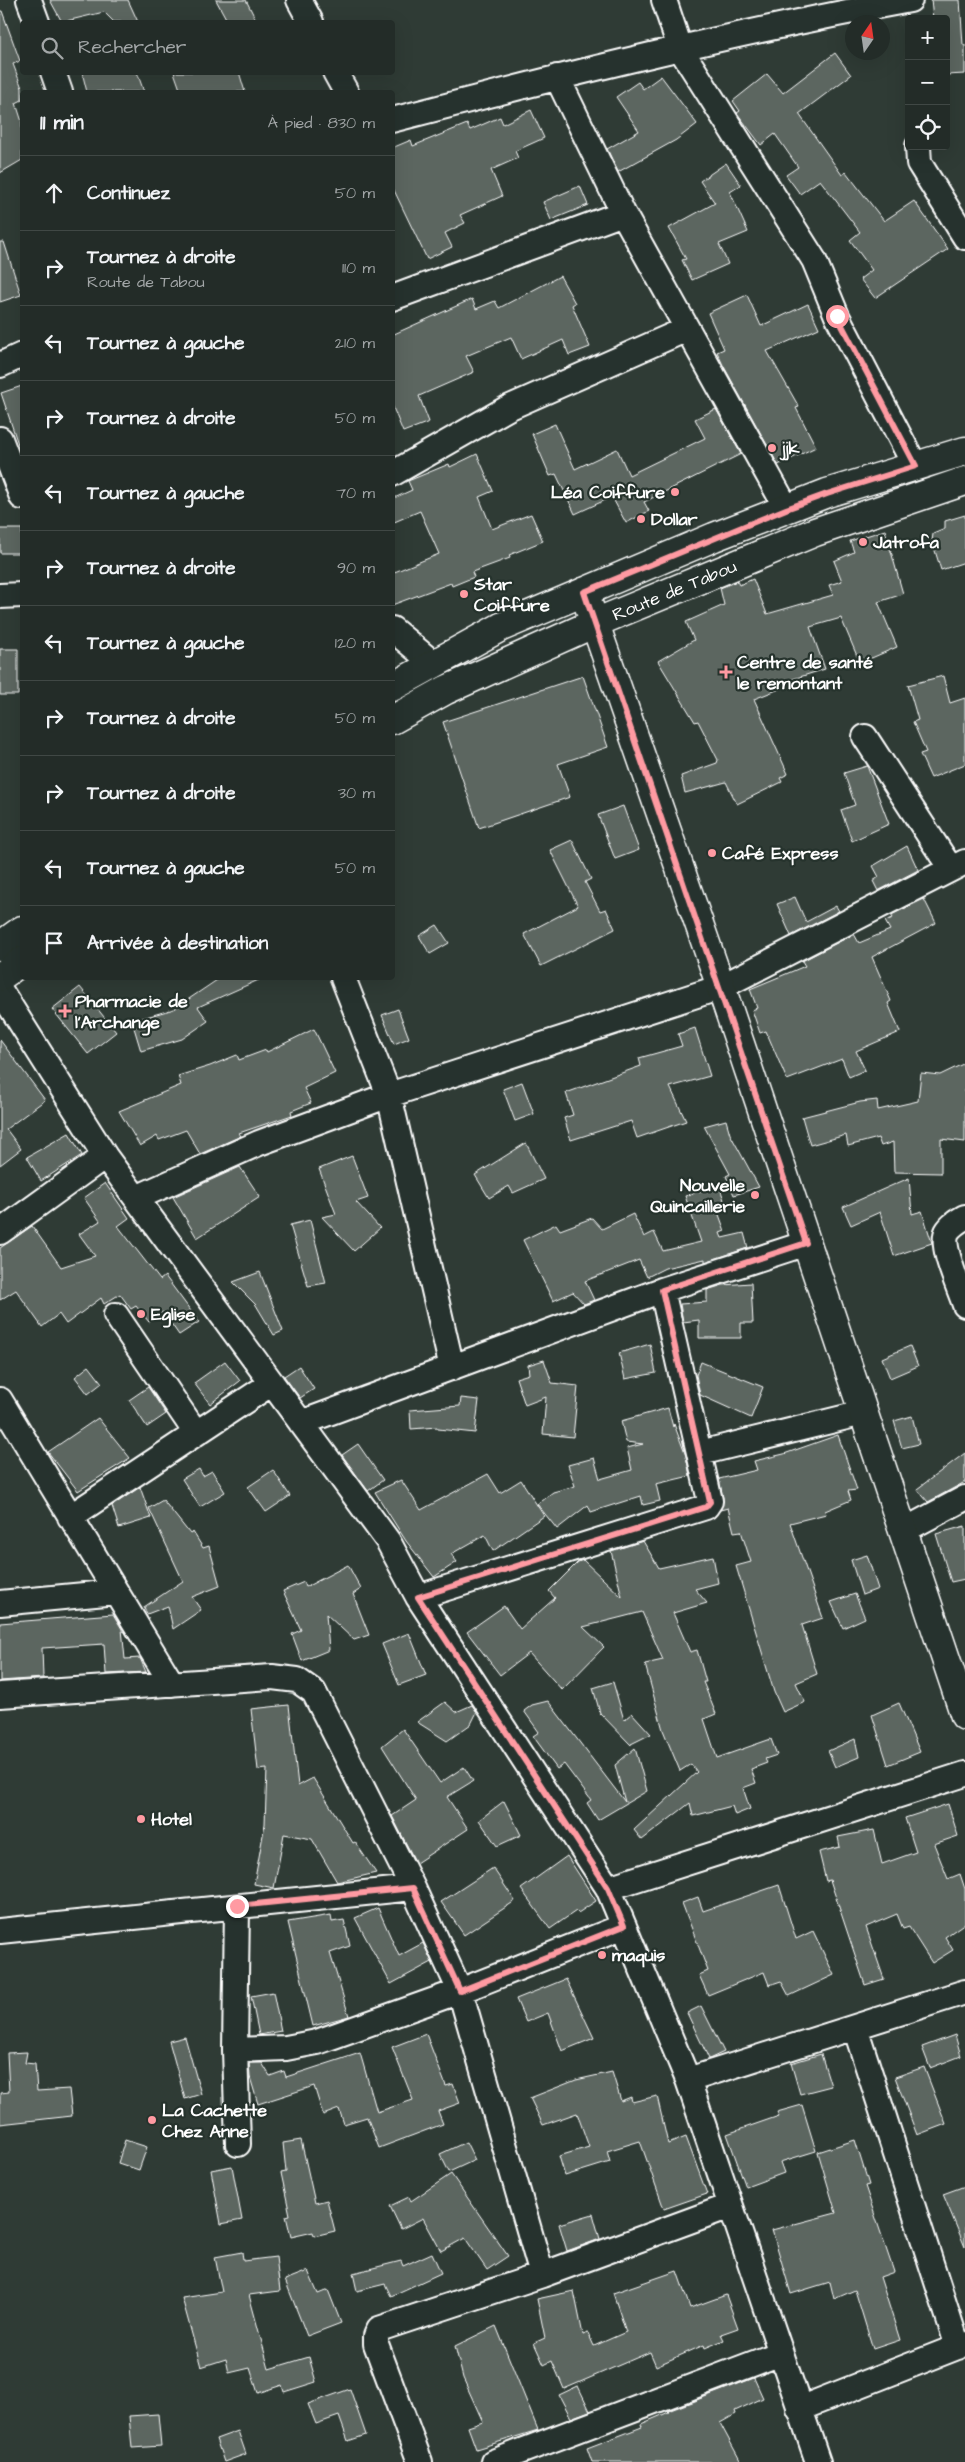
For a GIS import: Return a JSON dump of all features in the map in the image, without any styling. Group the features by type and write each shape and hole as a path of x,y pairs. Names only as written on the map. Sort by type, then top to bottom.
{"main road":[{"name":"Route de Tabou","path":"395,685 501,627 584,592 786,509 827,494 965,451"},
{"name":"Route de Tabou","path":"395,718 446,690 595,623 815,532 965,481"},
{"path":"584,592 721,987 903,1531 958,1672 965,1716"},
{"path":"0,946 20,931"},
{"path":"0,977 20,962"}],"street":[{"path":"29,0 36,20"},
{"path":"301,0 310,20"},
{"path":"664,0 680,48 814,260 837,316 916,466"},
{"path":"395,119 557,77 801,20 910,0 910,15"},
{"path":"54,75 59,90"},
{"path":"337,75 345,90"},
{"path":"557,77 623,214 786,509"},
{"path":"918,150 919,163 965,237"},
{"path":"395,297 623,214"},
{"path":"395,472 508,408 687,329"},
{"path":"0,365 20,356"},
{"path":"0,439 20,492"},
{"path":"0,596 20,595"},
{"path":"395,632 434,664"},
{"path":"136,1198 259,1143 389,1095 721,987 958,866 865,737"},
{"path":"344,980 389,1095 452,1368"},
{"path":"0,990 105,1156 388,1541 418,1597 608,1888 688,2080 818,2462"},
{"path":"0,1232 105,1156"},
{"path":"965,1217 955,1222 946,1233 946,1251 965,1305"},
{"path":"301,1423 662,1290 806,1243"},
{"path":"418,1597 706,1507 710,1502 662,1290"},
{"path":"116,1315 196,1434"},
{"path":"70,1517 272,1383"},
{"path":"0,1400 172,1684"},
{"path":"700,1453 863,1414"},
{"path":"903,1531 965,1498"},
{"path":"0,1603 116,1592"},
{"path":"0,1695 272,1677 297,1680 314,1692 413,1888 460,1991 542,2275"},
{"path":"608,1888 965,1774"},
{"path":"0,1931 413,1888"},
{"path":"237,1906 235,2050 238,2144"},
{"path":"235,2050 286,2048 317,2042 460,1991 624,1926"},
{"path":"688,2080 965,1992"},
{"path":"799,2410 962,2345 855,2027"},
{"path":"420,2462 376,2344 376,2336 379,2329 542,2275 730,2206"},
{"path":"493,2462 781,2353"}],"building":[{"path":"50,0 128,0 137,20 112,20 104,12 70,20 61,20"},
{"path":"216,0 246,0 256,20 227,20"},
{"path":"931,0 960,0 963,45 965,45 965,74 950,75 950,15 933,15"},
{"path":"0,11 2,11 20,61 13,64 22,90 20,90 20,101 16,103 20,116 20,161 0,173"},
{"path":"835,53 851,75 799,114 842,175 846,172 884,221 914,201 948,249 875,298 860,279 872,270 850,240 860,232 820,180 800,194 786,175 798,167 775,134 761,145 737,113 740,111 733,101 767,74 783,93"},
{"path":"83,75 138,75 143,90 86,90"},
{"path":"175,75 240,75 244,90 180,90"},
{"path":"661,76 697,124 676,140 618,172 607,149 639,131 616,97 638,82 643,89"},
{"path":"531,110 544,138 515,151 518,158 491,170 502,196 460,215 465,223 445,233 452,247 427,259 395,192 395,147 411,140 413,146 467,124 470,130 500,117 503,124"},
{"path":"726,163 741,185 730,192 748,232 719,244 728,264 692,280 682,260 686,259 669,228 715,203 700,181"},
{"path":"580,186 588,205 551,220 543,202"},
{"path":"0,242 4,242 20,295 0,302"},
{"path":"560,276 575,303 572,305 590,347 569,355 563,340 521,359 511,337 466,356 474,372 419,396 429,422 403,432 395,412 395,334 472,299 476,309 495,301 499,308"},
{"path":"747,295 761,326 808,304 819,328 767,351 799,407 796,408 816,447 778,465 717,352 724,349 708,313"},
{"path":"20,387 20,447 19,447 1,393"},
{"path":"716,409 741,454 644,502 649,511 626,523 612,497 575,514 556,474 550,476 532,434 555,424 575,469 617,449 629,475 705,438 695,419"},
{"path":"477,454 493,491 479,497 492,529 531,514 543,541 509,555 510,558 472,572 474,577 452,586 451,583 395,604 395,572 439,554 420,511 395,522 395,498 412,490 408,481 449,464 450,467"},
{"path":"965,515 965,562 941,570 932,541 933,534 945,529 945,521"},
{"path":"0,529 20,529 20,553 0,553"},
{"path":"885,530 903,594 878,602 897,647 860,663 841,618 810,627 825,669 790,680 792,684 754,699 788,774 780,778 782,782 737,804 726,782 685,793 681,776 717,763 718,760 698,721 695,722 658,661 694,640 686,622 724,605 720,588 737,581 739,585 753,579 767,614 833,595 829,585 842,581 834,561 854,552 850,541"},
{"path":"0,649 18,649 18,695 0,695"},
{"path":"583,676 608,747 558,764 570,797 479,828 443,722"},
{"path":"943,676 950,703 965,698 965,764 931,778 920,754 926,752 913,722 918,720 908,685"},
{"path":"867,766 889,824 852,841 841,810 855,805 844,773"},
{"path":"623,806 639,850 615,859 598,815"},
{"path":"572,840 591,879 585,882 600,911 606,909 615,929 541,966 524,934 578,906 550,850"},
{"path":"907,846 918,870 878,891 873,881 879,877 873,866"},
{"path":"795,897 806,922 836,906 839,911 791,936 777,904"},
{"path":"924,899 936,923 872,957 891,1001 888,1003 900,1032 856,1051 865,1070 849,1077 842,1059 787,1080 766,1031 760,1033 752,1010 757,1008 750,989 805,966 802,961 854,934 859,943 890,930 885,921 893,918 891,915"},
{"path":"437,925 449,943 430,954 419,936"},
{"path":"217,980 259,980 198,1007 208,1021 182,1039 141,1051 132,1021 174,1009"},
{"path":"80,987 116,1032 88,1054 52,1009"},
{"path":"398,1009 409,1038 394,1044 382,1015"},
{"path":"695,1028 710,1076 670,1087 686,1121 637,1138 631,1121 571,1140 564,1118 573,1115 566,1093 641,1066 639,1058 682,1046 678,1034"},
{"path":"314,1029 335,1073 304,1088 311,1103 291,1111 292,1115 239,1133 241,1136 200,1154 186,1130 159,1140 157,1136 140,1146 119,1111 181,1085 178,1076 237,1055 239,1060 266,1050 267,1052"},
{"path":"0,1040 45,1100 6,1129 21,1149 0,1165"},
{"path":"965,1063 965,1142 941,1139 941,1173 894,1172 893,1142 881,1146 878,1138 848,1146 846,1135 810,1145 802,1117 860,1102 877,1100 878,1110 918,1101 921,1073 940,1075"},
{"path":"522,1082 534,1114 515,1121 503,1089"},
{"path":"726,1120 730,1134 759,1187 734,1195 726,1176 730,1174 704,1126"},
{"path":"69,1133 82,1155 41,1181 27,1157"},
{"path":"526,1143 544,1179 513,1193 509,1186 489,1198 475,1175"},
{"path":"352,1156 368,1198 356,1202 380,1228 354,1251 322,1217 336,1214 319,1169"},
{"path":"240,1167 260,1197 197,1238 173,1197"},
{"path":"909,1178 912,1214 922,1211 932,1243 894,1256 880,1212 851,1225 843,1207"},
{"path":"105,1183 129,1218 118,1226 160,1280 165,1276 199,1322 179,1335 163,1312 149,1322 136,1306 131,1309 120,1294 104,1304 101,1298 66,1324 59,1314 42,1327 16,1290 0,1300 0,1248 32,1226 61,1267 95,1256 79,1234 100,1221 84,1198"},
{"path":"719,1185 727,1209 718,1212 725,1231 720,1233 722,1238 744,1233 748,1248 705,1262 705,1259 665,1268 647,1277 639,1260 585,1281 594,1300 584,1304 573,1292 553,1301 523,1240 556,1224 560,1230 592,1218 602,1229 633,1214 644,1237 654,1232 663,1251 701,1242 685,1196"},
{"path":"310,1220 326,1283 308,1286 290,1225"},
{"path":"260,1272 283,1331 274,1335 256,1305 233,1282"},
{"path":"751,1283 753,1323 741,1323 741,1338 699,1338 699,1320 683,1322 680,1304 707,1302 707,1290 723,1285"},
{"path":"650,1344 656,1373 625,1379 619,1353"},
{"path":"910,1346 918,1366 890,1378 882,1358"},
{"path":"544,1360 552,1383 578,1386 573,1437 543,1434 546,1397 525,1405 516,1378 529,1374 528,1365"},
{"path":"225,1361 240,1381 210,1404 194,1383"},
{"path":"701,1362 763,1387 751,1418 700,1395 696,1375"},
{"path":"89,1366 102,1383 88,1394 75,1377"},
{"path":"299,1366 314,1389 300,1398 284,1376"},
{"path":"148,1387 166,1414 147,1427 129,1400"},
{"path":"461,1398 479,1400 475,1433 438,1429 437,1427 411,1429 410,1410 460,1406"},
{"path":"668,1408 673,1427 674,1424 686,1456 690,1476 656,1484 660,1501 643,1505 641,1496 591,1512 588,1505 557,1529 537,1504 553,1492 575,1486 568,1465 594,1458 600,1479 632,1470 627,1448 643,1444 626,1442 621,1421"},
{"path":"912,1416 919,1444 902,1448 894,1421"},
{"path":"98,1418 130,1458 78,1491 48,1452"},
{"path":"838,1435 857,1490 848,1491 851,1500 825,1511 826,1514 790,1523 823,1618 802,1625 817,1674 796,1683 805,1702 783,1712 774,1692 736,1566 751,1562 741,1531 734,1532 728,1508 720,1510 723,1498 719,1479 757,1470 754,1461 784,1454"},
{"path":"358,1444 383,1480 368,1491 342,1455"},
{"path":"965,1453 965,1482 928,1502 917,1489"},
{"path":"199,1469 203,1476 212,1471 225,1492 200,1507 182,1479"},
{"path":"273,1470 290,1496 266,1512 248,1487"},
{"path":"488,1474 500,1493 521,1480 544,1516 493,1551 485,1535 451,1554 457,1562 434,1577 406,1541 375,1492 401,1480 421,1510"},
{"path":"140,1487 151,1518 119,1528 112,1506"},
{"path":"163,1500 190,1534 193,1532 203,1548 209,1546 220,1586 192,1597 201,1610 173,1629 168,1606 147,1614 144,1607 183,1581 149,1508"},
{"path":"965,1526 965,1579 951,1582 936,1534"},
{"path":"643,1541 659,1568 713,1556 718,1583 695,1589 707,1603 673,1613 690,1652 697,1650 706,1682 703,1682 716,1714 704,1719 717,1758 771,1739 777,1755 765,1759 767,1763 751,1769 756,1783 743,1788 750,1809 735,1815 732,1806 693,1816 690,1803 642,1840 634,1830 697,1772 691,1764 680,1771 663,1730 645,1664 663,1660 642,1612 583,1627 604,1647 562,1690 529,1653 500,1675 467,1632 504,1606 520,1629 555,1598 549,1591 578,1562 583,1560 622,1597 611,1551"},
{"path":"867,1555 878,1589 862,1595 851,1560"},
{"path":"348,1565 361,1589 353,1594 369,1635 354,1640 326,1614 329,1650 302,1661 292,1634 301,1630 283,1591 304,1582 306,1587"},
{"path":"855,1594 865,1618 843,1628 831,1602"},
{"path":"113,1614 122,1629 125,1659 140,1658 146,1672 106,1674 104,1644 42,1648 43,1678 0,1681 0,1623"},
{"path":"409,1633 426,1675 399,1685 382,1644"},
{"path":"613,1682 624,1720 632,1713 651,1734 631,1745 600,1713 593,1688"},
{"path":"548,1701 625,1802 615,1765 635,1748 647,1791 598,1820 587,1803 591,1800 564,1764 557,1769 533,1736 539,1732 524,1711 532,1705"},
{"path":"445,1702 456,1712 472,1705 477,1712 471,1724 447,1741 417,1722"},
{"path":"899,1703 920,1752 888,1765 872,1715"},
{"path":"289,1705 298,1786 313,1778 353,1843 355,1842 376,1873 337,1882 312,1839 284,1834 274,1888 254,1884 265,1824 267,1769 258,1770 251,1709"},
{"path":"403,1729 440,1783 464,1767 473,1781 447,1797 468,1829 416,1863 392,1816 416,1800 382,1746"},
{"path":"855,1739 859,1757 835,1767 828,1751"},
{"path":"504,1801 521,1835 497,1846 479,1820"},
{"path":"948,1804 958,1836 934,1844 948,1879 960,1874 965,1889 965,1923 945,1937 953,1950 932,1963 909,1927 903,1929 897,1914 866,1927 884,1979 865,1985 830,1880 826,1881 819,1852 840,1847 838,1837 874,1830 882,1864 916,1852 905,1818"},
{"path":"567,1856 596,1901 578,1913 576,1911 550,1929 521,1889"},
{"path":"493,1868 515,1901 464,1935 441,1902"},
{"path":"779,1885 796,1939 813,1931 834,1975 789,1996 781,1981 769,1985 764,1972 708,1995 699,1975 708,1971 682,1903 698,1897 703,1911"},
{"path":"378,1908 399,1956 423,1943 432,1962 391,1984 355,1918"},
{"path":"331,1915 332,1922 344,1920 350,1946 330,1953 349,2016 313,2026 288,1922"},
{"path":"566,1979 594,2038 562,2051 548,2013 526,2022 516,1999"},
{"path":"273,1992 281,2031 259,2035 251,1996"},
{"path":"701,2006 724,2052 709,2059 687,2013"},
{"path":"426,2034 446,2086 453,2084 460,2103 438,2111 443,2124 379,2148 367,2117 344,2124 339,2109 323,2115 314,2086 258,2104 250,2077 249,2063 262,2063 270,2076 284,2071 286,2077 360,2053 377,2112 413,2100 392,2047"},
{"path":"955,2035 961,2056 930,2068 922,2047"},
{"path":"185,2037 201,2094 185,2099 169,2041"},
{"path":"27,2052 25,2063 35,2064 37,2091 69,2089 72,2116 0,2124 0,2093 9,2092 7,2053"},
{"path":"821,2054 831,2086 800,2094 791,2063"},
{"path":"924,2067 946,2124 917,2135 895,2077"},
{"path":"612,2072 621,2101 631,2097 632,2102 657,2096 668,2144 686,2137 707,2194 664,2209 640,2141 607,2151 610,2162 565,2176 559,2156 589,2147 577,2113 543,2125 530,2098 576,2080"},
{"path":"802,2105 816,2151 780,2162 784,2173 746,2187 727,2134 779,2116 777,2112"},
{"path":"125,2140 147,2147 139,2170 118,2163"},
{"path":"301,2140 315,2203 327,2200 335,2231 314,2236 313,2232 291,2237 286,2216 290,2215 281,2173 286,2172 283,2143"},
{"path":"855,2140 869,2185 865,2186 894,2272 880,2277 900,2340 873,2349 855,2290 834,2299 830,2282 791,2294 772,2230 836,2213 818,2152"},
{"path":"466,2142 475,2160 449,2172 440,2154"},
{"path":"232,2166 242,2220 221,2224 211,2170"},
{"path":"451,2174 508,2256 487,2270 465,2238 441,2251 423,2218 401,2229 390,2206 409,2197 411,2201"},
{"path":"965,2186 965,2247 943,2194"},
{"path":"593,2214 600,2239 567,2251 559,2224"},
{"path":"242,2252 243,2261 276,2257 280,2291 249,2295 269,2369 309,2357 316,2382 284,2392 282,2385 258,2393 250,2368 229,2373 226,2359 201,2367 182,2298 222,2292 215,2257"},
{"path":"432,2253 441,2273 391,2296 385,2284 357,2291 353,2273 401,2261 403,2266"},
{"path":"308,2271 318,2294 328,2290 341,2323 307,2336 285,2280"},
{"path":"677,2271 690,2308 726,2295 738,2328 721,2334 724,2340 705,2348 704,2345 656,2366 650,2352 564,2389 552,2361 544,2365 534,2343 545,2338 537,2299 574,2291 583,2335 588,2333 594,2346 626,2332 613,2293"},
{"path":"496,2326 538,2430 476,2449 468,2427 483,2422 463,2378 455,2346"},
{"path":"754,2378 763,2398 735,2411 736,2414 720,2423 741,2462 592,2462 587,2448 642,2427 641,2424 668,2411"},
{"path":"578,2386 590,2411 571,2418 559,2395"},
{"path":"350,2389 366,2435 348,2441 339,2416 316,2424 308,2404"},
{"path":"158,2414 161,2446 132,2448 129,2416"},
{"path":"238,2431 246,2454 224,2462 216,2439"}],"place":[{"name":"jjk","path":"772,448"},
{"name":"Léa Coiffure","path":"675,492"},
{"name":"Dollar","path":"641,519"},
{"name":"Jatrofa","path":"863,542"},
{"name":"Star Coiffure","path":"464,594"},
{"name":"Centre de santé le remontant","path":"726,672"},
{"name":"Café Express","path":"712,853"},
{"name":"Pharmacie de l'Archange","path":"65,1011"},
{"name":"Nouvelle Quincaillerie","path":"755,1195"},
{"name":"Eglise","path":"141,1314"},
{"name":"Hotel","path":"141,1819"},
{"name":"maquis","path":"602,1955"},
{"name":"La Cachette Chez Anne","path":"152,2120"}],"route":[{"path":"237,1906 413,1888 460,1991 624,1926 608,1888 418,1597 706,1507 710,1502 662,1290 806,1243 721,987 584,592 786,509 916,466 837,316"}]}
